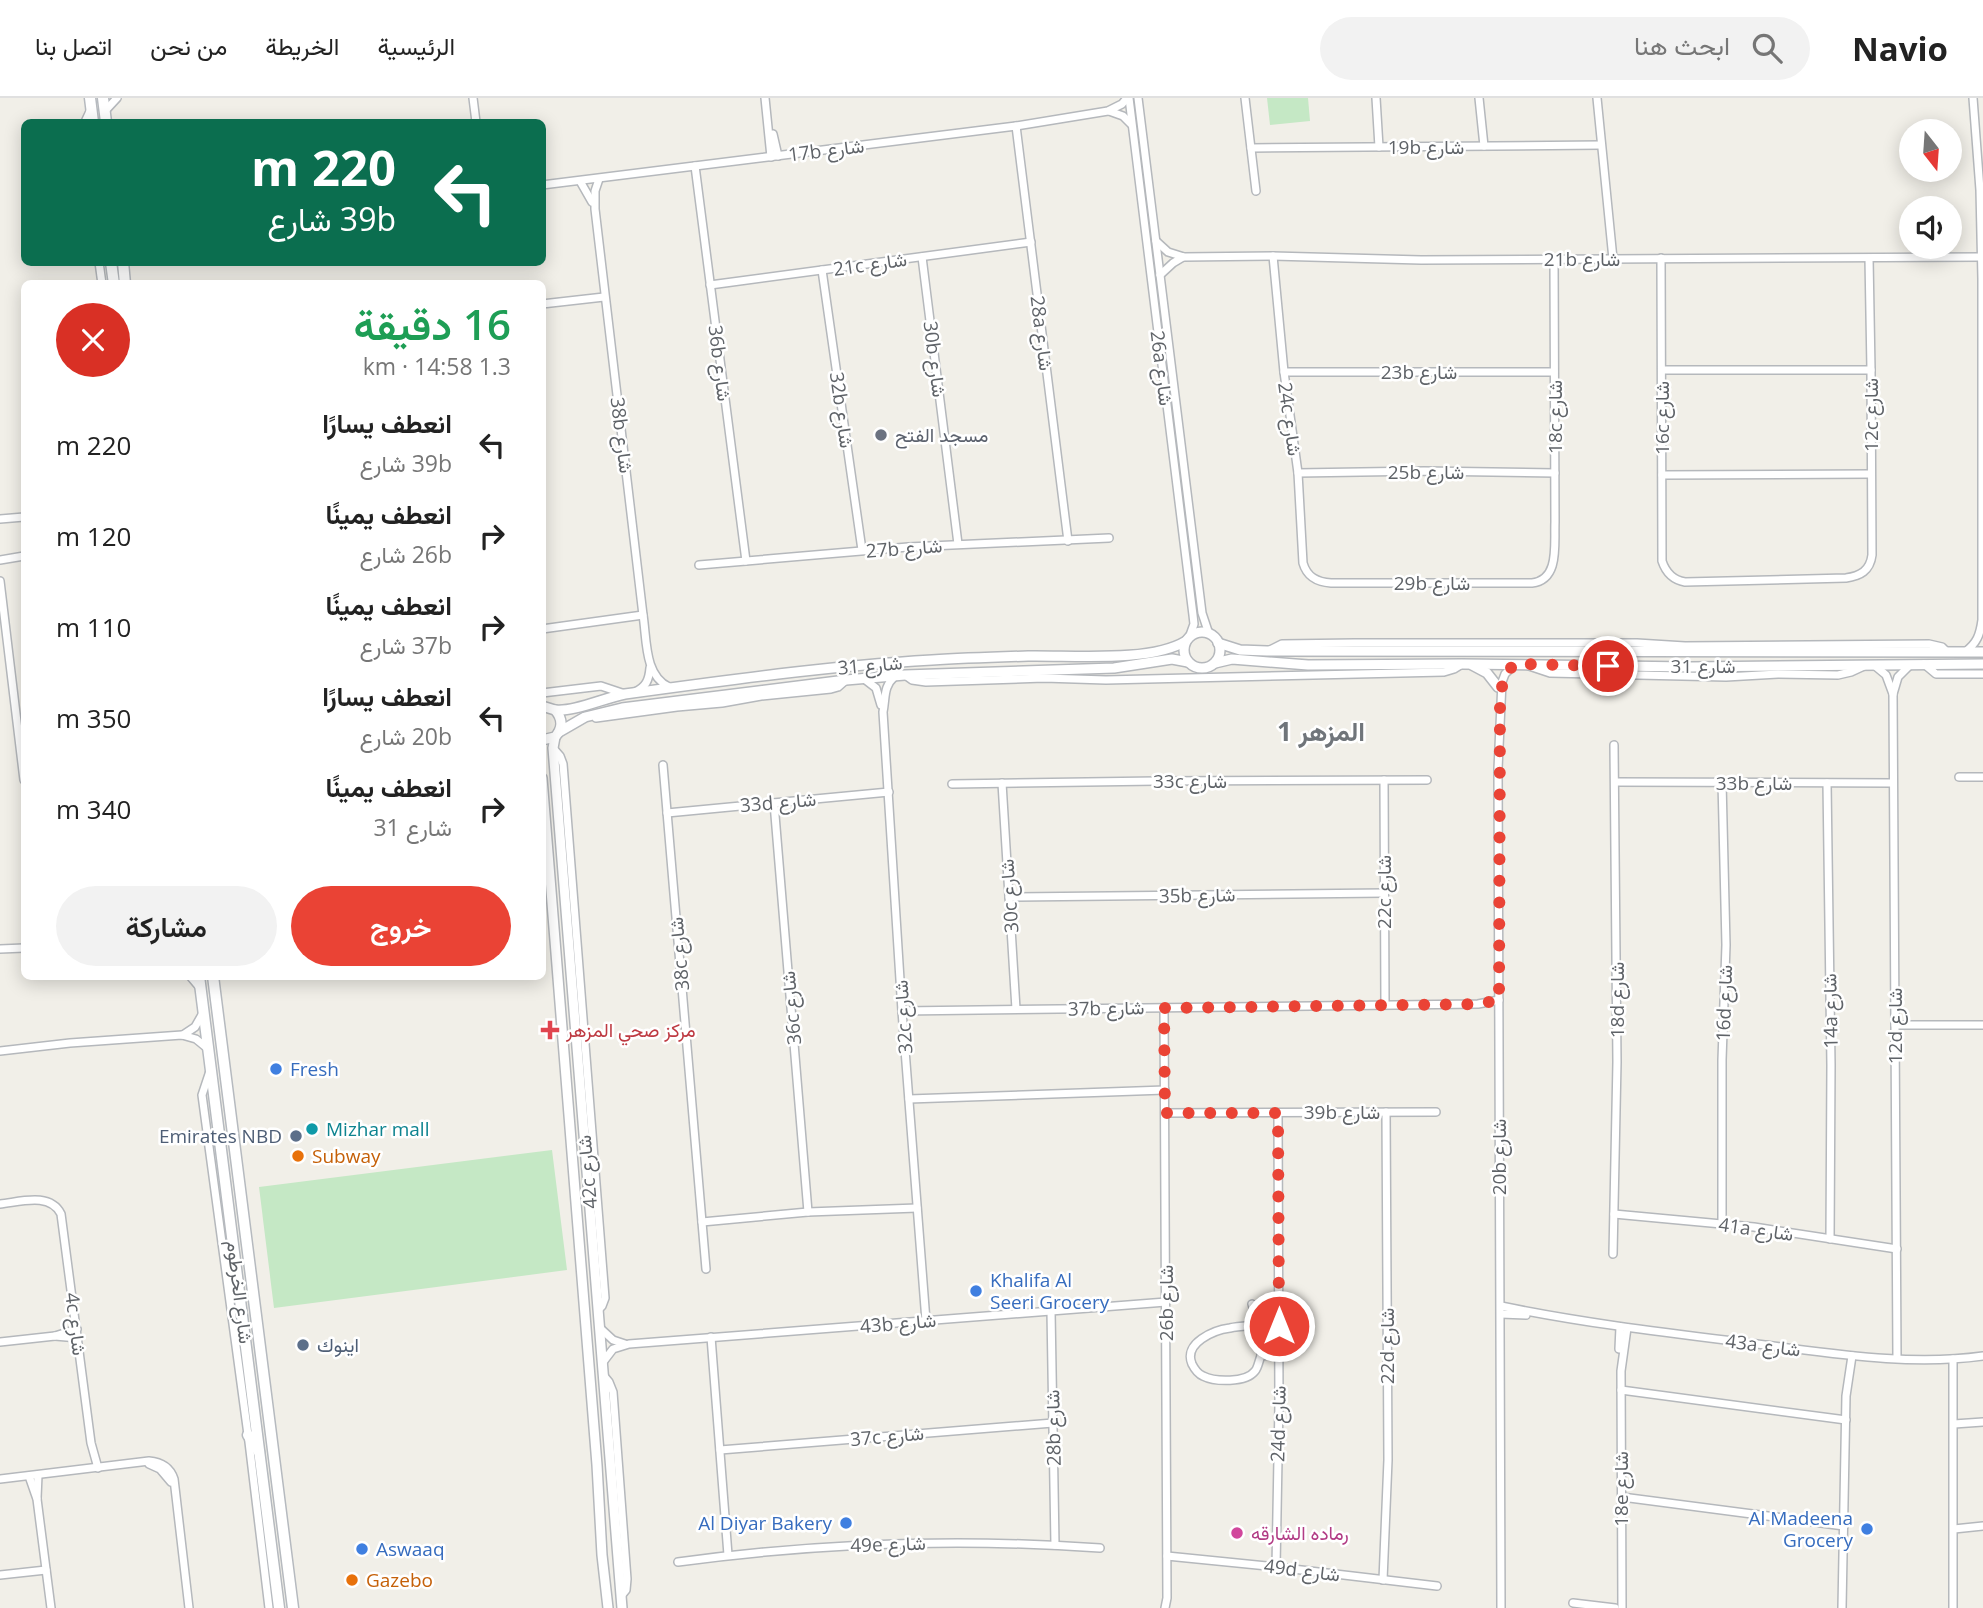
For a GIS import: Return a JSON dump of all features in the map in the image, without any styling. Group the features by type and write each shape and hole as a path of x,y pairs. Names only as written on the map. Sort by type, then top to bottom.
{"main road":[{"path":"103,98 106,119"},
{"name":"شارع الخرطوم","path":"200,980 279,1608"},
{"name":"شارع الخرطوم","path":"214,980 293,1608"},
{"path":"248,1435 261,1456"},
{"path":"266,1490 278,1489"}],"street":[{"path":"106,119 117,98"},
{"path":"473,98 476,119"},
{"path":"765,98 774,156"},
{"name":"17b شارع","path":"546,185 1016,126 1108,110 1128,98"},
{"name":"26a شارع","path":"1128,98 1194,615 1194,625 1188,639"},
{"name":"26a شارع","path":"1138,98 1202,613 1209,634"},
{"path":"1245,98 1256,191"},
{"path":"1376,98 1379,147"},
{"path":"1479,98 1484,146"},
{"path":"1597,98 1613,259"},
{"path":"1965,652 1979,638 1982,624 1980,154 1973,98"},
{"path":"1108,110 1123,116 1132,125"},
{"name":"28a شارع","path":"1016,126 1068,541"},
{"name":"19b شارع","path":"1251,148 1601,145"},
{"name":"36b شارع","path":"695,166 746,561"},
{"name":"38b شارع","path":"599,179 595,191 595,209 643,615 652,671 656,678 670,687"},
{"name":"38b شارع","path":"580,181 595,209"},
{"path":"1156,241 1168,252 1184,257"},
{"name":"21c شارع","path":"710,285 1031,242"},
{"name":"21b شارع","path":"1184,257 1273,256 1421,260 1981,257"},
{"name":"24c شارع","path":"1273,256 1297,473 1303,563 1304,569 1312,578"},
{"name":"30b شارع","path":"922,257 958,544"},
{"path":"1160,275 1184,257"},
{"name":"16c شارع","path":"1661,258 1662,561 1669,575"},
{"name":"12c شارع","path":"1669,575 1685,582 1846,578 1860,575 1869,566 1872,555 1868,258"},
{"name":"18c شارع","path":"1549,574 1553,561 1555,472 1554,259"},
{"name":"32b شارع","path":"822,270 862,550"},
{"path":"546,304 604,297"},
{"path":"1662,370 1871,370"},
{"name":"23b شارع","path":"1284,373 1554,372"},
{"name":"25b شارع","path":"1297,473 1555,472"},
{"path":"1662,475 1871,474"},
{"path":"0,519 21,517"},
{"name":"27b شارع","path":"699,565 862,550 1109,538"},
{"path":"0,560 21,556"},
{"name":"29b شارع","path":"1312,578 1331,583 1532,583 1539,582 1549,574"},
{"path":"0,581 4,654 10,663 21,755"},
{"path":"546,628 643,615"},
{"path":"1196,633 1209,634 1218,643 1220,651 1215,663 1199,668 1188,662 1184,649 1188,639 1196,633"},
{"name":"شارع 31","path":"555,710 571,709 629,693 800,671 932,660 1135,654 1166,650 1188,639"},
{"name":"شارع 31","path":"1218,643 1240,650 1268,651 1983,652"},
{"path":"1268,651 1288,644 1637,643 1685,646 1929,644 1942,647 1947,652"},
{"path":"1498,664 1512,656 1561,655 1574,650"},
{"name":"شارع 31","path":"546,738 585,717 622,708 846,680 900,675 1104,669 1172,659 1188,662"},
{"name":"شارع 31","path":"1215,663 1232,659 1308,665 1690,667 1983,664"},
{"path":"546,693 600,686 629,693 645,686 650,660"},
{"path":"0,663 10,663"},
{"path":"1923,663 1929,671 1936,674 1983,674"},
{"path":"900,675 926,682 1044,678 1106,680 1444,672 1466,664 1487,673 1498,687"},
{"name":"20b شارع","path":"1498,664 1500,706"},
{"name":"20b شارع","path":"1501,1608 1500,706 1503,678 1514,664"},
{"path":"1893,694 1900,673 1911,664"},
{"path":"1869,665 1886,675 1893,694"},
{"name":"32c شارع","path":"900,675 886,688 883,712 902,1011 926,1321"},
{"name":"32c شارع","path":"863,678 876,688 883,712"},
{"name":"12d شارع","path":"1893,694 1897,1358"},
{"path":"546,706 555,710 561,720 557,734"},
{"name":"42c شارع","path":"557,734 553,748 621,1604"},
{"name":"18d شارع","path":"1613,1254 1617,1062 1614,745"},
{"path":"553,748 561,758 564,777 605,1298 598,1310"},
{"name":"38c شارع","path":"663,765 706,1269"},
{"path":"1959,777 1983,777"},
{"name":"22c شارع","path":"1384,780 1385,1005"},
{"name":"33c شارع","path":"952,784 1427,780"},
{"name":"33b شارع","path":"1615,782 1894,783"},
{"name":"16d شارع","path":"1722,782 1726,945 1722,1060 1723,1224"},
{"name":"30c شارع","path":"1002,783 1016,1009"},
{"name":"14a شارع","path":"1827,783 1831,1065 1830,1239"},
{"path":"546,785 557,786"},
{"name":"33d شارع","path":"667,813 888,792"},
{"name":"36c شارع","path":"774,803 808,1212"},
{"name":"42c شارع","path":"546,824 608,1608"},
{"name":"35b شارع","path":"1009,897 1384,893"},
{"path":"0,949 21,946"},
{"path":"193,980 201,990"},
{"name":"37b شارع","path":"902,1011 1499,1004"},
{"name":"26b شارع","path":"1164,1008 1167,1608"},
{"path":"182,1035 195,1027 203,1013"},
{"path":"1895,1025 1983,1025"},
{"path":"0,1051 182,1035 196,1039 208,1048"},
{"path":"211,1067 202,1095 269,1608"},
{"path":"909,1099 1165,1090"},
{"name":"22d شارع","path":"1384,1580 1388,1460 1386,1112"},
{"name":"39b شارع","path":"1165,1113 1436,1112"},
{"name":"24d شارع","path":"1276,1567 1278,1113"},
{"name":"4c شارع","path":"0,1204 42,1200 57,1207 64,1222 94,1468"},
{"path":"702,1222 808,1212 917,1208"},
{"name":"41a شارع","path":"1614,1214 1723,1224 1897,1249"},
{"name":"43b شارع","path":"603,1362 613,1349 629,1344 1166,1302"},
{"path":"1252,1304 1258,1325 1261,1340 1261,1356 1255,1371 1248,1377 1234,1381 1202,1376 1194,1368 1190,1359 1192,1347 1200,1340 1229,1328 1258,1325"},
{"name":"43a شارع","path":"1501,1310 1848,1355 1953,1359 1983,1356"},
{"name":"28b شارع","path":"1051,1311 1055,1545"},
{"name":"18e شارع","path":"1622,1608 1621,1371 1624,1327"},
{"path":"600,1328 612,1340 629,1344"},
{"path":"55,1336 77,1329"},
{"path":"0,1342 55,1336 78,1338"},
{"path":"711,1337 728,1555"},
{"path":"1261,1356 1279,1354"},
{"path":"1843,1606 1848,1355"},
{"path":"1953,1359 1953,1608"},
{"path":"604,1376 613,1392 627,1579 621,1604"},
{"path":"1621,1394 1661,1396 1812,1416 1846,1417"},
{"path":"1954,1424 1983,1422"},
{"name":"37c شارع","path":"720,1450 1053,1423"},
{"path":"0,1479 141,1463 156,1462 164,1465 174,1479 189,1608"},
{"path":"33,1475 51,1608"},
{"path":"1622,1500 1844,1523"},
{"path":"1954,1529 1983,1526"},
{"name":"49e شارع","path":"678,1562 728,1555 882,1543 952,1542 1100,1548"},
{"path":"602,1555 608,1573 613,1576 619,1572"},
{"name":"49d شارع","path":"1167,1556 1437,1586"},
{"path":"0,1575 46,1570"},
{"path":"1573,1603 1615,1608"}],"green space":[{"path":"1267,98 1308,98 1310,121 1270,125"},
{"path":"552,1150 567,1270 274,1308 259,1187"}],"place":[{"name":"مسجد الفتح","path":"881,435"},
{"name":"مركز صحي المزهر","path":"550,1030"},
{"name":"Fresh","path":"276,1069"},
{"name":"Mizhar mall","path":"312,1129"},
{"name":"Emirates NBD","path":"296,1136"},
{"name":"Subway","path":"298,1156"},
{"name":"Khalifa Al Seeri Grocery","path":"976,1291"},
{"name":"اينوك","path":"303,1345"},
{"name":"Al Diyar Bakery","path":"846,1523"},
{"name":"Al Madeena Grocery","path":"1867,1529"},
{"name":"رماده الشارقه","path":"1237,1533"},
{"name":"Aswaaq","path":"362,1549"},
{"name":"Gazebo","path":"352,1580"}],"district":[{"name":"المزهر 1","path":"1321,732"}],"route":[{"path":"1279,1326 1278,1113 1165,1113 1164,1008 1478,1004 1499,1000 1498,769 1503,678 1514,664 1608,666"}]}
